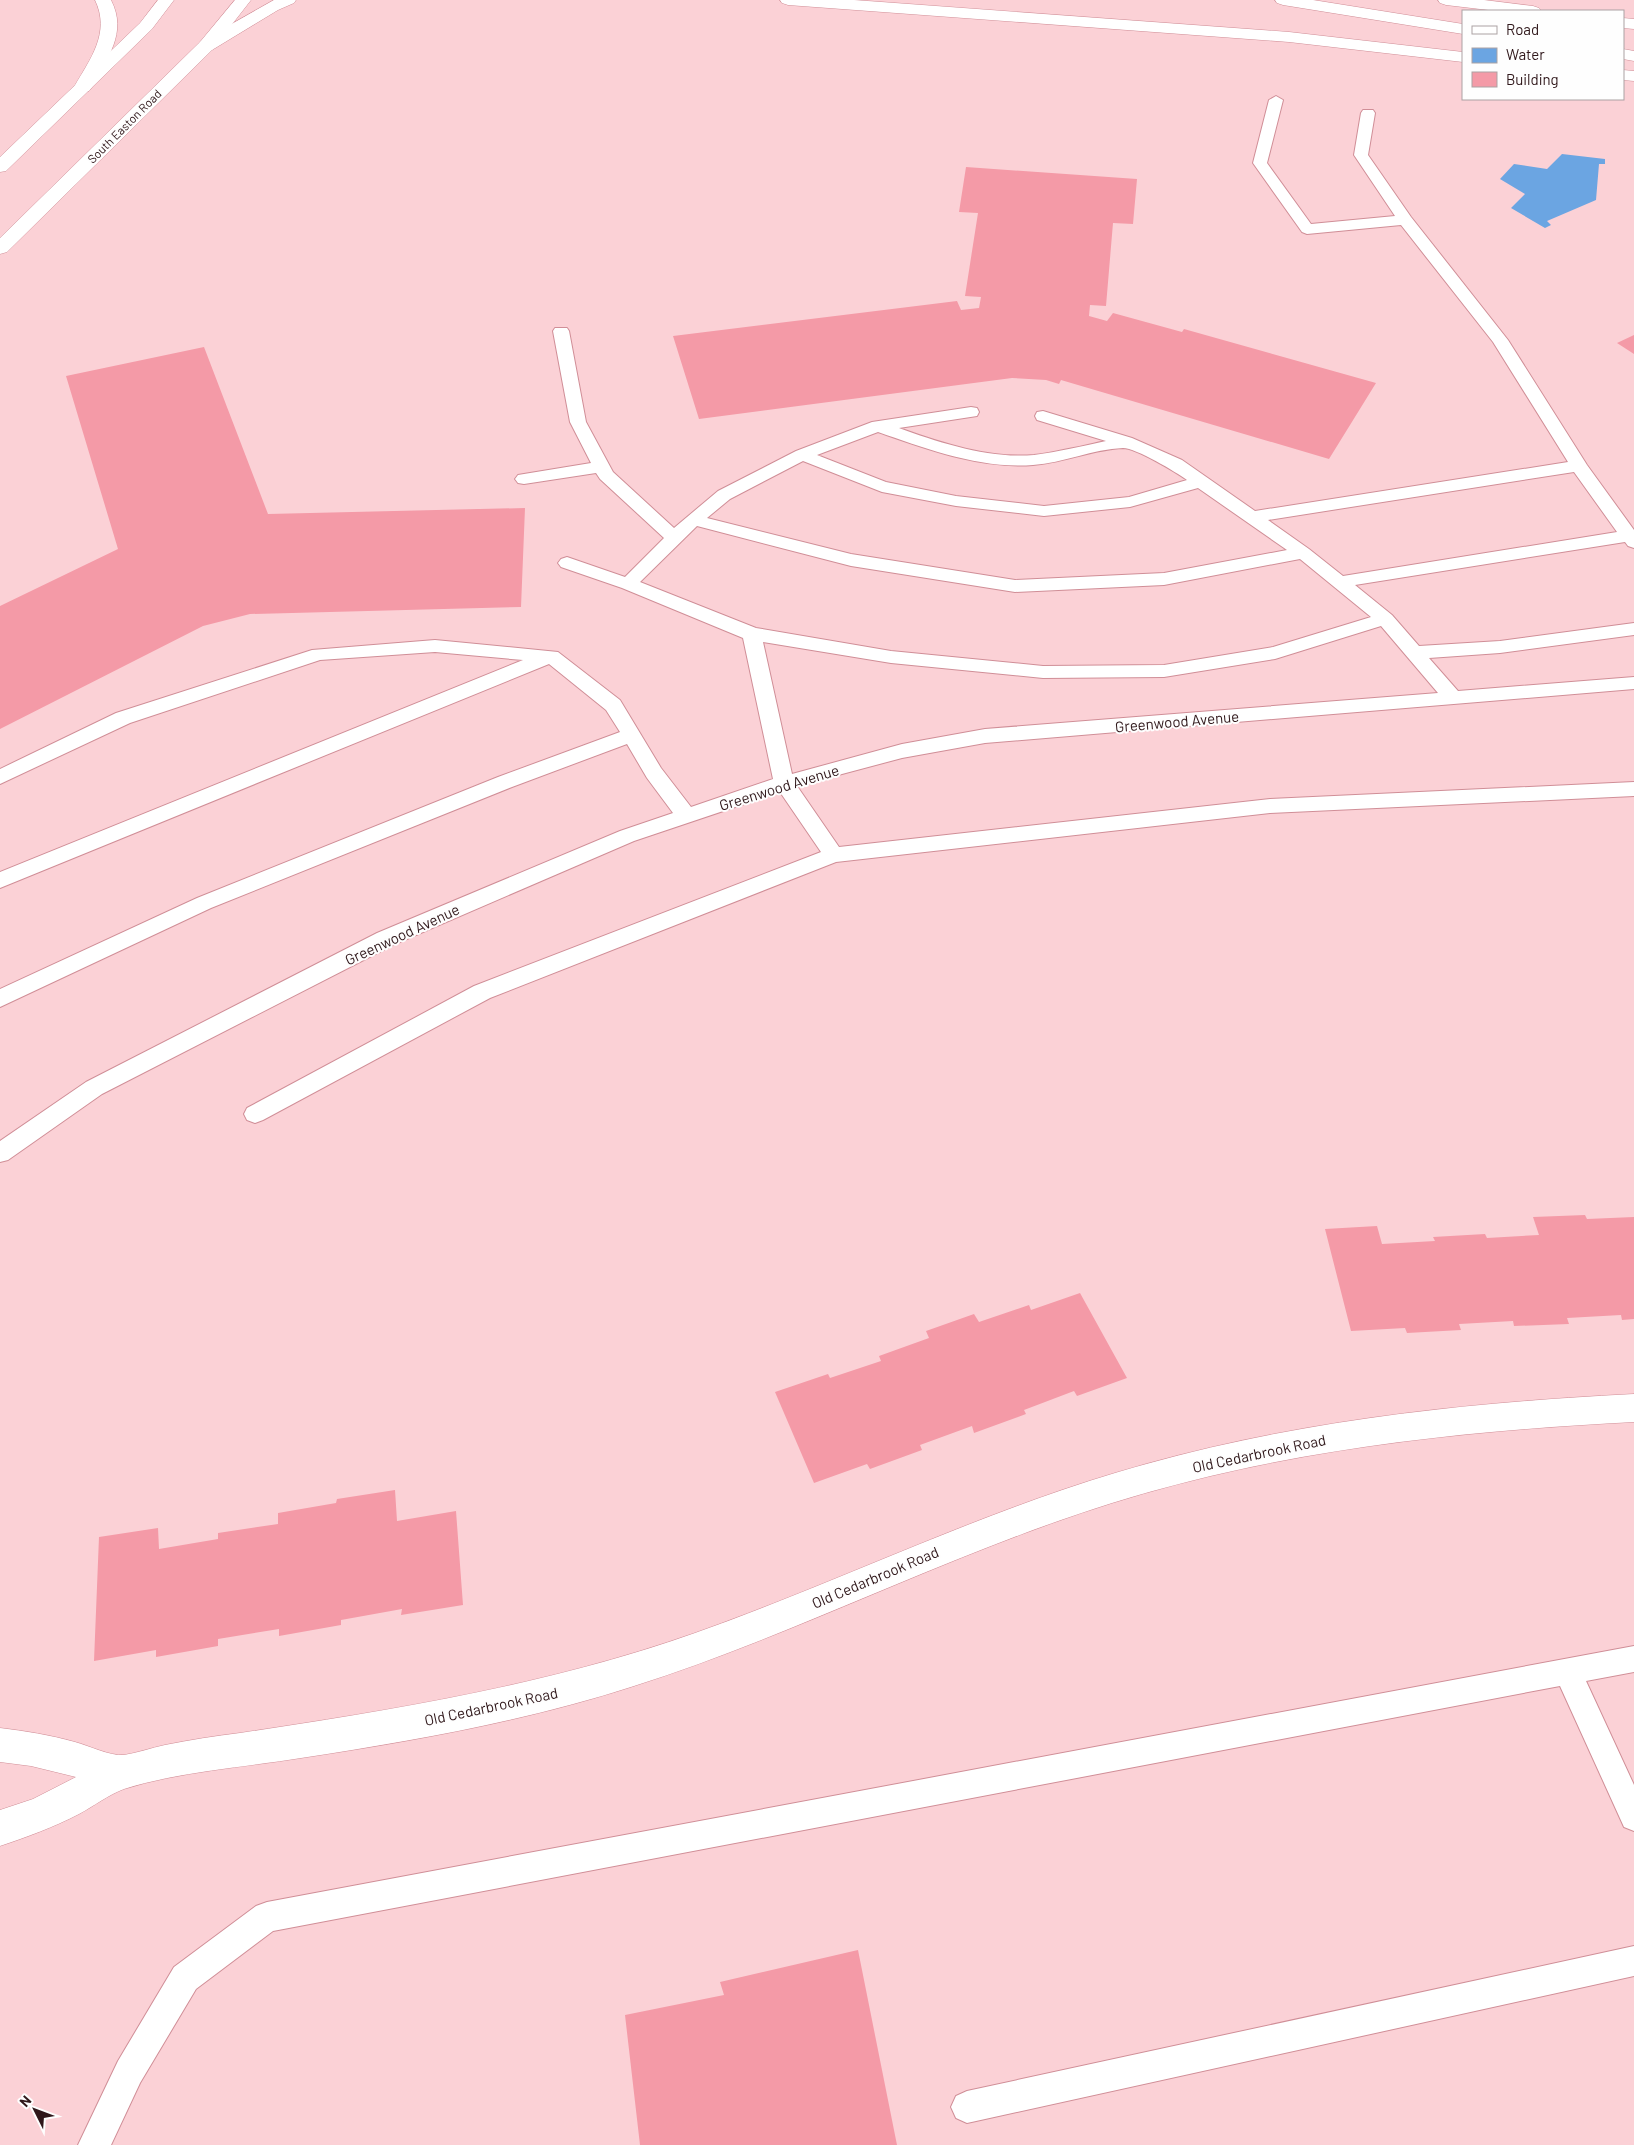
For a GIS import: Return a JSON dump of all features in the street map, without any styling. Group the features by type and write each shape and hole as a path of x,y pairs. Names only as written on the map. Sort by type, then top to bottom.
{"main road":[{"path":"83,87 109,36 111,19 103,0"},
{"path":"0,167 146,26 166,0"},
{"name":"South Easton Road","path":"0,248 206,46 243,0"},
{"path":"206,46 272,7 288,0"},
{"path":"788,0 1289,37 1462,57"},
{"path":"1283,0 1462,29"},
{"path":"1446,0 1525,10"},
{"name":"Old Cedarbrook Road","path":"0,1828 65,1802 119,1773 209,1755 404,1724 557,1692 633,1670 737,1635 943,1548 1027,1517 1113,1488 1191,1466 1274,1448 1450,1420 1546,1411 1634,1408"},
{"path":"0,1745 75,1758 119,1773"}],"lane":[{"path":"1276,100 1260,163 1307,229 1405,220"},
{"path":"1339,582 1632,539 1579,466 1500,340 1405,220 1361,155 1368,113"},
{"path":"561,331 578,422 601,467 606,475 674,538"},
{"path":"628,584 693,520 724,494 802,455 878,426 971,412"},
{"path":"1043,416 1126,442 1176,464 1202,481 1304,554 1385,619 1454,698"},
{"path":"878,426 948,452 994,458 1033,460 1126,442"},
{"path":"802,455 882,487 956,502 1044,512 1130,502 1202,481"},
{"path":"1253,517 1579,466"},
{"path":"524,479 601,467"},
{"path":"693,520 851,560 1015,586 1164,579 1304,554"},
{"path":"566,563 628,584 752,634 891,657 1043,672 1164,671 1275,653 1385,619"},
{"path":"1415,653 1500,647 1634,629"},
{"path":"752,634 784,783 834,855"},
{"path":"0,777 123,718 319,654 435,646 551,656 613,705 654,773 688,817"},
{"path":"0,880 551,656"},
{"name":"Greenwood Avenue","path":"0,1153 94,1088 385,939 626,836 688,817 784,783 902,751 985,736 1377,706 1634,683"},
{"path":"0,999 204,903 505,782 632,736"},
{"path":"255,1114 482,992 834,855 1270,806 1634,790"},
{"path":"94,2145 129,2072 185,1978 267,1917 1634,1659"},
{"path":"1567,1671 1634,1818"},
{"path":"966,2107 1634,1961"}],"water":[{"path":"1562,154 1605,159 1605,164 1599,164 1596,200 1547,221 1551,225 1545,228 1511,208 1525,194 1500,179 1514,164 1547,169"}],"building":[{"path":"966,167 1137,179 1133,224 1113,223 1106,306 1090,305 1089,316 1107,321 1113,313 1182,332 1184,329 1376,383 1329,459 1061,380 1059,384 1046,380 1012,378 699,419 673,336 957,301 961,310 979,308 981,297 965,296 978,213 959,212"},
{"path":"1634,335 1634,354 1617,343"},
{"path":"204,347 268,514 525,508 521,607 250,614 203,626 0,729 0,606 118,549 66,376"},
{"path":"1585,1215 1587,1219 1634,1217 1634,1319 1622,1320 1621,1315 1567,1318 1569,1324 1514,1326 1513,1321 1459,1324 1461,1330 1407,1333 1405,1328 1351,1331 1325,1229 1377,1226 1382,1244 1435,1241 1433,1237 1485,1234 1487,1238 1539,1235 1533,1217"},
{"path":"1080,1293 1127,1378 1077,1396 1074,1391 1024,1410 1026,1414 974,1433 972,1426 920,1445 922,1450 870,1469 867,1464 814,1483 775,1392 828,1374 830,1378 881,1361 879,1356 929,1338 926,1331 974,1314 979,1322 1029,1305 1031,1310"},
{"path":"395,1490 397,1521 456,1511 463,1605 401,1615 402,1609 341,1620 341,1625 279,1636 279,1629 218,1639 218,1646 156,1657 156,1650 94,1661 99,1537 158,1528 159,1549 218,1539 218,1533 278,1524 278,1513 336,1503 337,1499"},
{"path":"858,1950 897,2145 640,2145 625,2015 724,1995 720,1982"}]}
